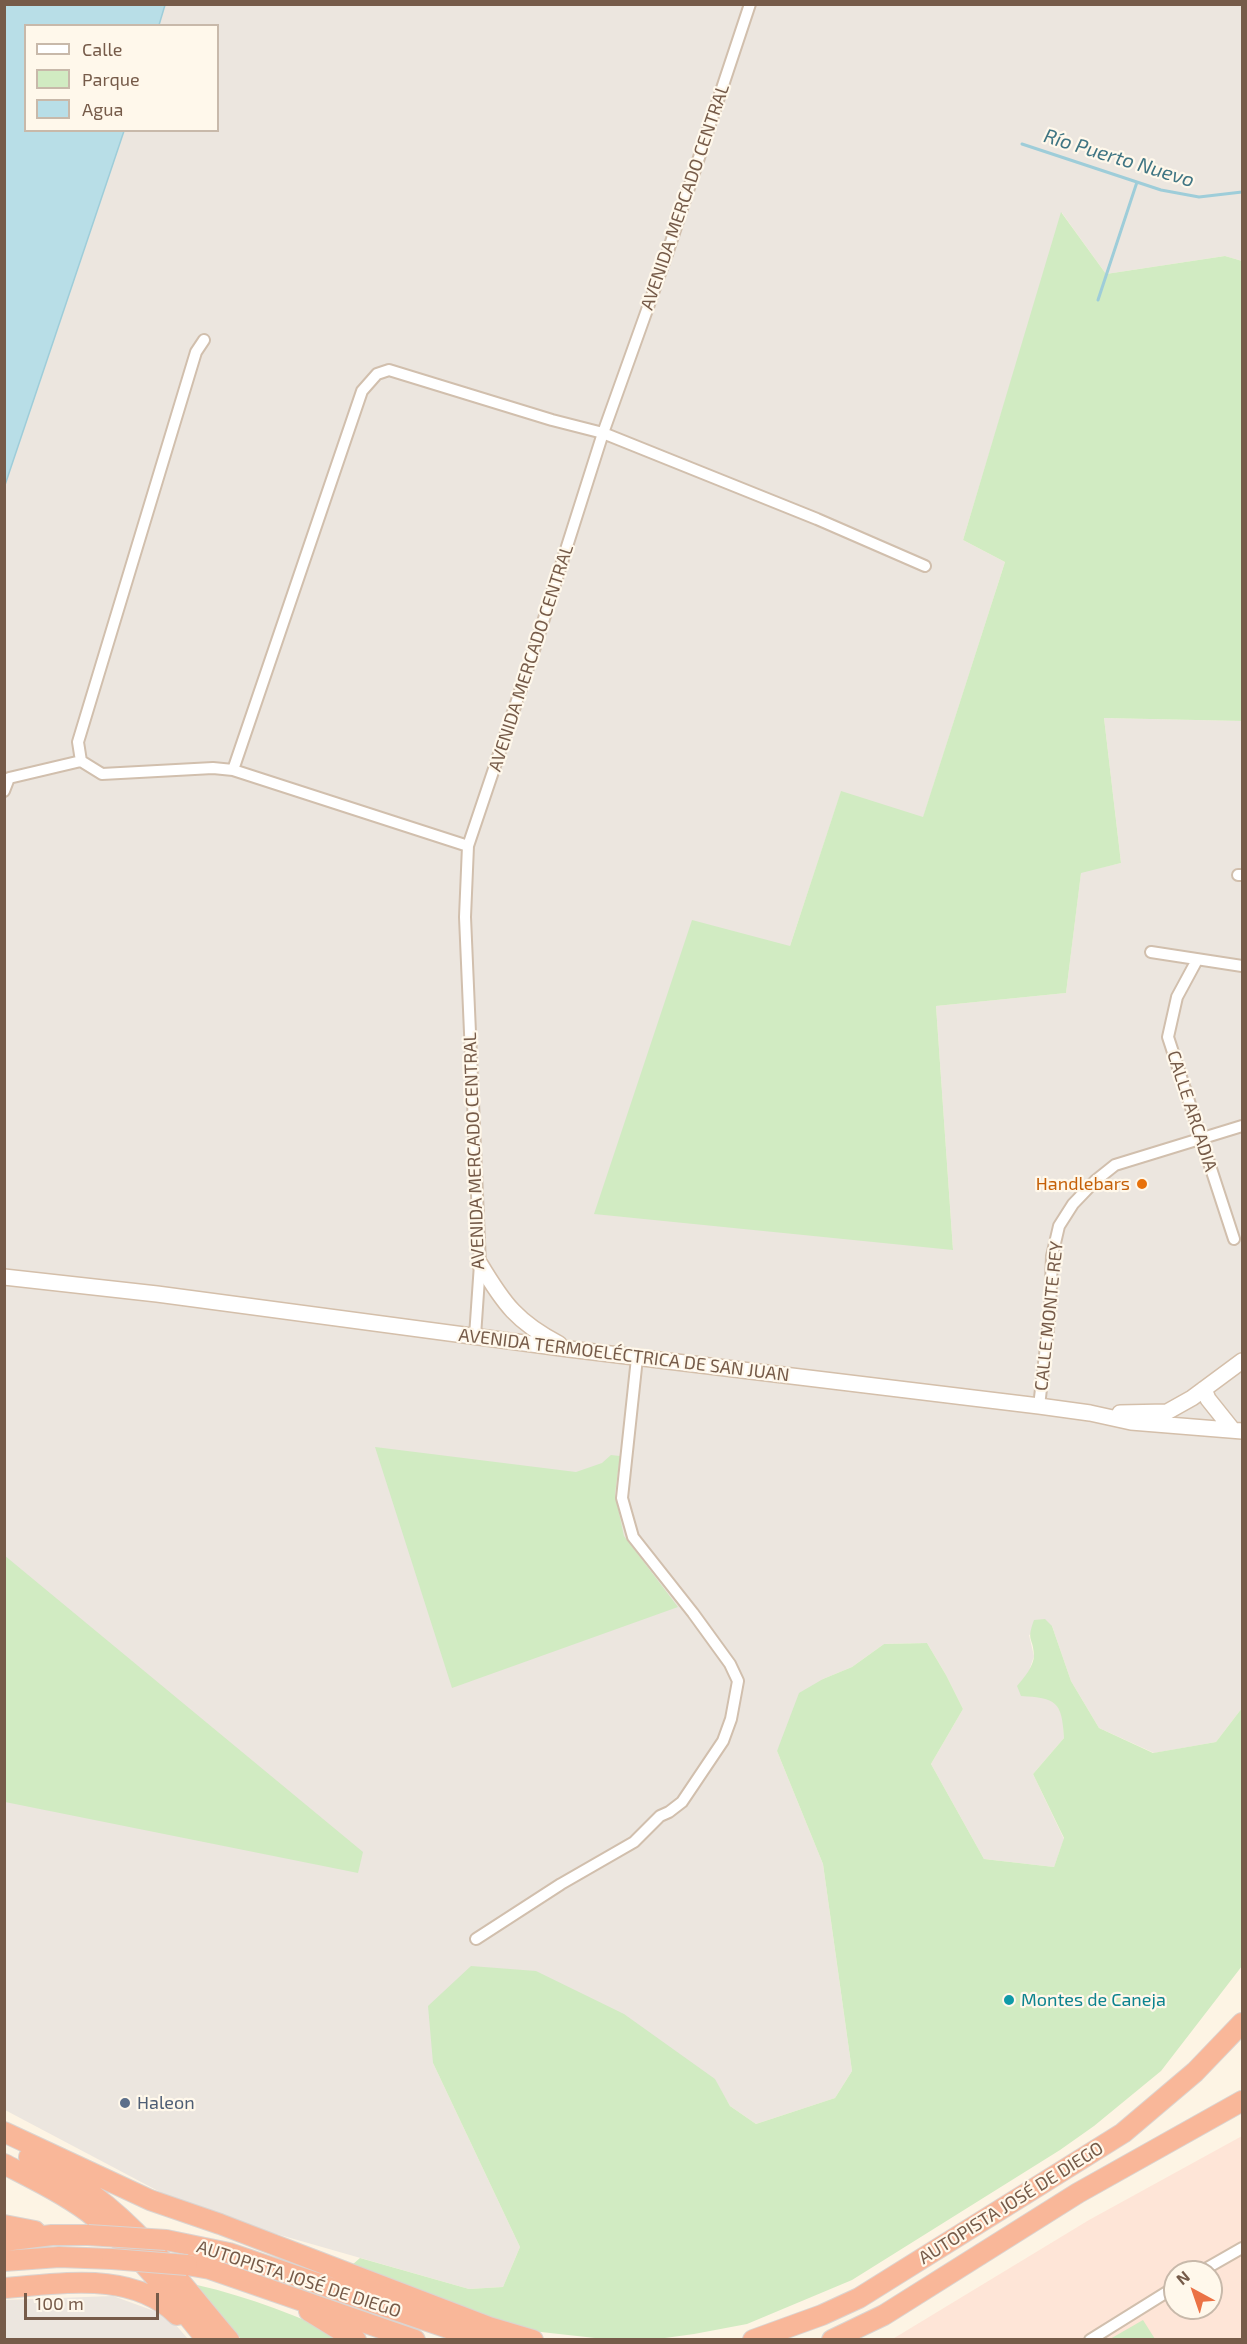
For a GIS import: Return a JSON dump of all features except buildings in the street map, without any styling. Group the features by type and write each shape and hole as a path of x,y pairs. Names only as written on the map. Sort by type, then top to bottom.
{"highway":[{"name":"AUTOPISTA JOSÉ DE DIEGO","path":"753,2340 822,2316 859,2298 1123,2133 1195,2072 1242,2023"},
{"name":"AUTOPISTA JOSÉ DE DIEGO","path":"832,2340 884,2315 1078,2193 1242,2101"},
{"path":"1209,2120 1242,2112"},
{"path":"4,2132 150,2200 220,2224 489,2327 533,2340"},
{"path":"4,2143 80,2186 110,2209 149,2247 229,2340"},
{"path":"4,2164 60,2194 101,2223 141,2262 207,2340"},
{"path":"4,2226 52,2235"},
{"name":"AUTOPISTA JOSÉ DE DIEGO","path":"4,2241 52,2235 88,2235 166,2240 229,2253 483,2340"},
{"name":"AUTOPISTA JOSÉ DE DIEGO","path":"4,2261 59,2257 112,2259 210,2269 415,2340"},
{"path":"4,2288 90,2283 123,2287 166,2306 198,2340"},
{"path":"287,2296 356,2340"},
{"path":"856,2340 884,2315"}],"street":[{"name":"AVENIDA MERCADO CENTRAL","path":"475,1336 480,1264 465,917 468,846 536,644 603,433 750,4"},
{"path":"81,761 78,742 196,352 204,340"},
{"path":"233,770 362,391 377,374 389,370 552,420 603,433 817,519 925,566"},
{"path":"4,791 9,778 81,761 102,774 213,768 233,770 468,846"},
{"path":"1151,952 1242,966"},
{"name":"CALLE ARCADIA","path":"1197,960 1177,997 1168,1037 1234,1239"},
{"name":"CALLE MONTE REY","path":"1039,1406 1050,1312 1052,1256 1059,1226 1073,1204 1095,1181 1115,1165 1242,1126"},
{"path":"480,1264 500,1297 515,1315 534,1331 569,1349"},
{"name":"AVENIDA TERMOELÉCTRICA DE SAN JUAN","path":"4,1277 158,1294 638,1358 1039,1406 1090,1413 1131,1422 1237,1430"},
{"path":"476,1939 555,1887 634,1842 660,1816 682,1802 723,1741 731,1719 738,1682 730,1664 633,1537 622,1498 638,1358"},
{"path":"1090,1413 1167,1412 1192,1398 1242,1361"},
{"path":"1204,1389 1208,1399 1237,1430"},
{"path":"1221,2260 1242,2248"},
{"path":"1090,2340 1163,2294"}],"shaded area":[{"path":"165,5 1242,5 1242,261 1225,256 1106,274 1062,213 963,540 1005,562 923,818 841,792 790,946 953,1250 936,1006 1066,993 1081,872 1121,863 1104,718 1242,721 1242,1708 1216,1742 1154,1753 1099,1728 1071,1681 1052,1626 1029,1635 1034,1656 1021,1695 1043,1697 1054,1702 1063,1714 1064,1738 1033,1774 1064,1839 1054,1867 984,1859 931,1764 963,1709 927,1643 884,1644 852,1667 823,1679 777,1751 823,1864 852,2071 835,2098 756,2124 730,2106 714,2079 433,2063 520,2247 503,2287 469,2289 196,2211 5,2110 5,485 124,132 219,132 219,24 159,24"},
{"path":"1242,2136 1242,2339 891,2340 1089,2220"},
{"path":"113,2296 168,2316 188,2339 5,2339 4,2300"}],"green space":[{"path":"1061,212 1106,274 1225,256 1242,261 1242,721 1104,718 1121,863 1081,873 1066,993 936,1006 953,1250 594,1214 692,920 790,946 841,791 923,817 1005,562 963,540"},
{"path":"375,1447 576,1472 602,1463 611,1455 620,1456 615,1494 624,1536 678,1607 452,1688"},
{"path":"4,1555 363,1852 358,1873 5,1802"},
{"path":"1045,1619 1052,1626 1071,1681 1099,1728 1153,1753 1216,1742 1242,1708 1242,1966 1161,2071 1094,2126 1060,2150 852,2280 747,2324 665,2338 604,2339 514,2329 352,2265 360,2258 469,2289 503,2287 520,2247 433,2063 428,2006 471,1966 536,1971 624,2014 715,2079 730,2106 756,2124 835,2098 852,2071 823,1864 777,1751 799,1693 823,1679 852,1667 884,1644 927,1643 963,1709 931,1764 984,1859 1054,1867 1064,1838 1033,1774 1064,1738 1061,1716 1055,1704 1042,1698 1021,1696 1017,1686 1028,1672 1034,1659 1030,1636 1034,1620"},
{"path":"197,2285 275,2308 349,2339 241,2339"},
{"path":"1143,2320 1155,2339 1110,2339"}],"water":[{"path":"5,4 165,5 159,24 24,24 24,132 124,132 5,485"}],"waterway":[{"name":"Río Puerto Nuevo","path":"1022,144 1161,190 1199,197 1242,192"},
{"path":"1098,300 1137,182"}],"place":[{"name":"Handlebars","path":"1142,1184"},
{"name":"Montes de Caneja","path":"1009,2000"},
{"name":"Haleon","path":"125,2103"}]}
